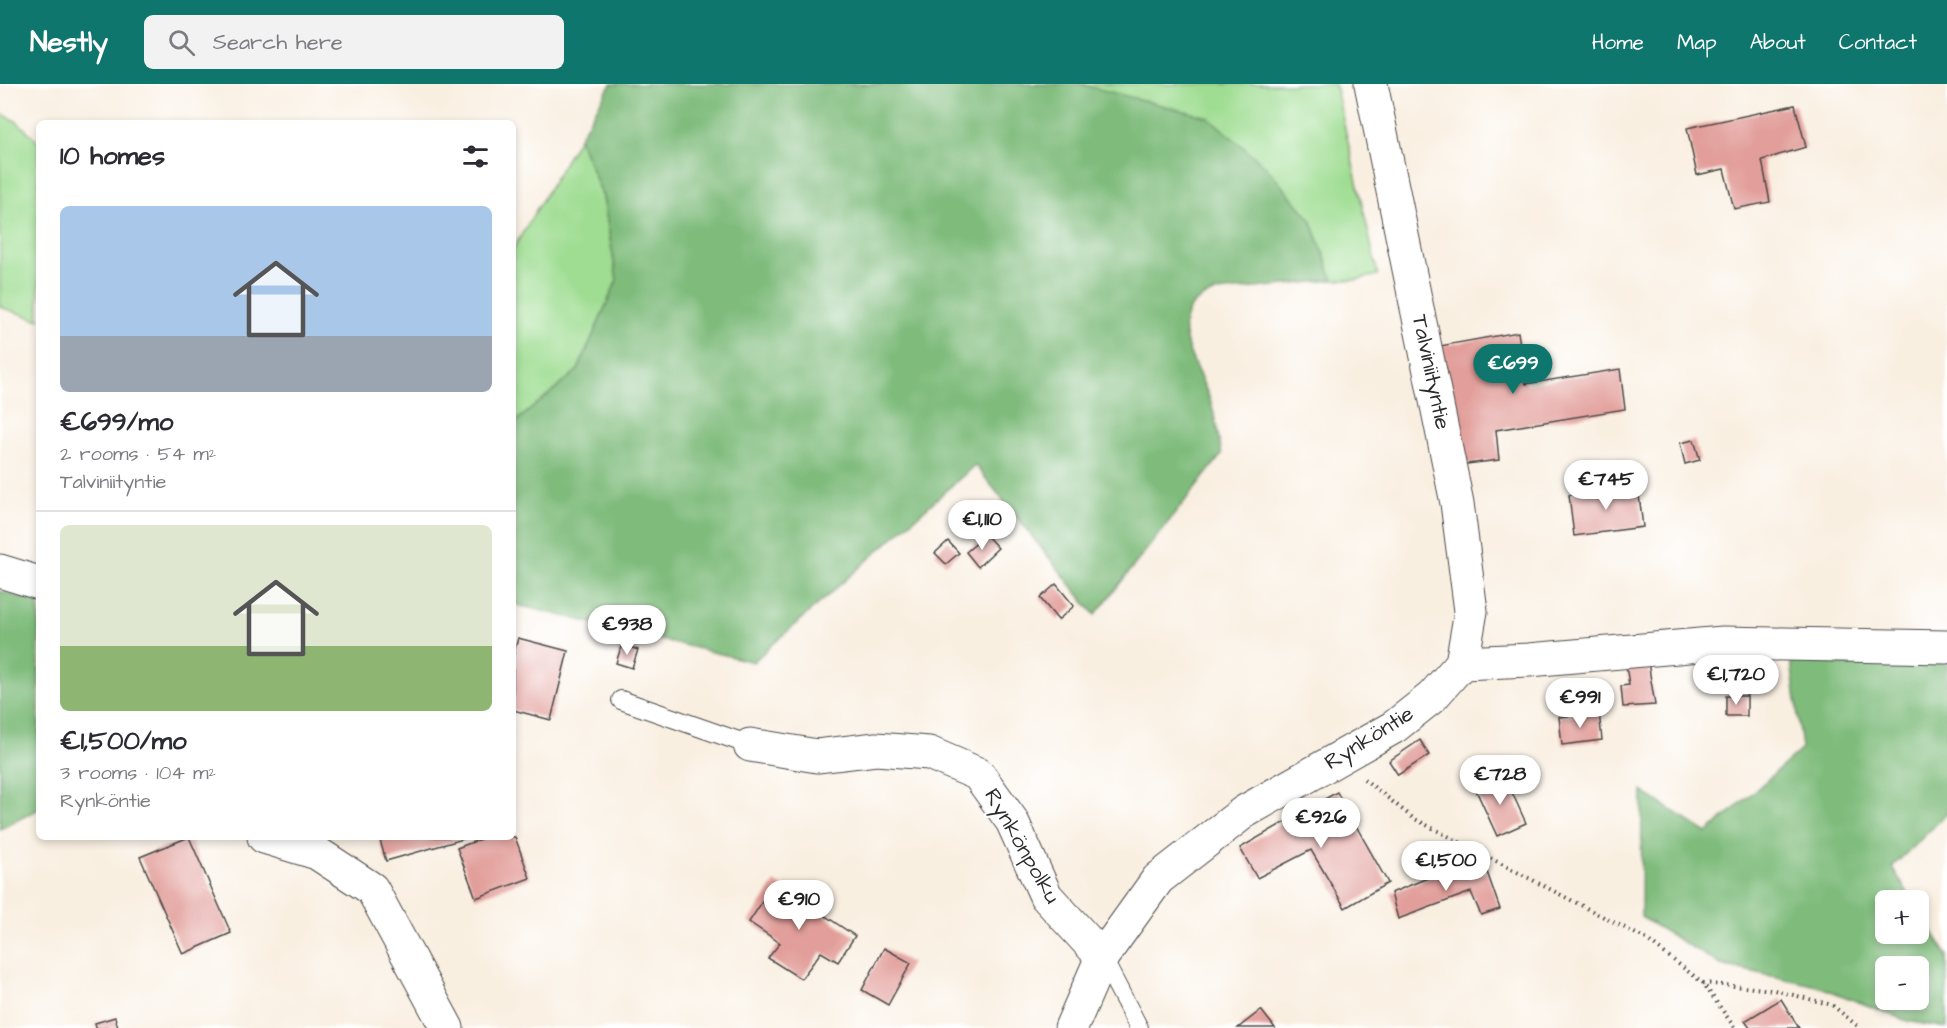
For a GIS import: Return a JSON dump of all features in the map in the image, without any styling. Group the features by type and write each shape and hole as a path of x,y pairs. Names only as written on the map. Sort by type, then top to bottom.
{"street":[{"name":"Talviniityntie","path":"1371,84 1457,503 1471,611 1462,663"},
{"path":"0,572 36,582"},
{"path":"1462,663 1529,660 1723,643 1947,647"},
{"name":"Rynköntie","path":"1071,1028 1102,957 1158,879 1244,812 1394,727 1432,697 1462,663"},
{"name":"Rynkönpolku","path":"750,745 817,756 876,749 929,753 978,774 1012,820 1046,896 1102,957"},
{"path":"273,840 317,854 372,889 447,1028"}],"lane":[{"path":"621,700 750,745"},
{"path":"1102,957 1139,1028"}],"path":[{"path":"1348,753 1367,783 1413,818 1646,939 1703,983 1735,1028"},
{"path":"1703,983 1774,990 1832,1005 1860,1028"}],"green space":[{"path":"611,84 1079,84 1208,117 1265,166 1311,220 1333,280 1217,292 1199,300 1188,311 1185,324 1186,338 1190,354 1212,407 1222,454 1095,615 975,465 753,662 516,605 516,422 578,370 617,280 603,197 579,138"},
{"path":"1079,84 1335,84 1378,275 1356,280 1333,280 1311,220"},
{"path":"0,113 18,122 36,140 36,319 0,307"},
{"path":"579,138 603,197 617,280 578,370 516,422 516,244"},
{"path":"0,591 36,602 36,811 0,829"},
{"path":"1791,661 1947,664 1947,814 1892,867 1906,890 1875,890 1875,944 1929,944 1929,926 1947,955 1947,1028 1907,1021 1879,1010 1929,1010 1929,956 1875,956 1875,1008 1818,986 1721,965 1641,917 1642,791 1707,833 1802,749"}],"building":[{"path":"1795,105 1806,147 1762,160 1770,202 1734,209 1724,169 1697,175 1687,128"},
{"path":"1518,332 1526,384 1620,369 1625,409 1496,430 1499,460 1459,465 1440,346"},
{"path":"1694,440 1700,460 1685,464 1680,443"},
{"path":"1638,487 1643,527 1574,536 1569,495"},
{"path":"986,535 998,548 978,567 966,552"},
{"path":"948,541 959,553 946,564 935,553"},
{"path":"1056,584 1074,606 1058,620 1040,598"},
{"path":"518,638 568,651 551,720 516,711"},
{"path":"622,644 638,650 632,668 616,663"},
{"path":"1647,656 1655,705 1623,707 1621,686 1629,685 1625,658"},
{"path":"1726,696 1747,696 1747,716 1726,716"},
{"path":"1599,712 1602,740 1562,745 1559,717"},
{"path":"1420,740 1429,755 1398,775 1389,761"},
{"path":"1504,775 1526,823 1497,836 1475,788"},
{"path":"1337,792 1388,883 1345,908 1311,850 1257,878 1240,848"},
{"path":"182,840 190,840 231,933 183,954 140,857"},
{"path":"380,840 460,840 386,861"},
{"path":"478,840 516,840 530,878 476,898 457,848"},
{"path":"1462,864 1468,878 1487,872 1500,909 1481,915 1471,892 1398,919 1391,893"},
{"path":"775,882 855,936 838,962 821,952 801,979 768,958 780,943 749,922"},
{"path":"884,948 911,963 888,1005 862,990"},
{"path":"1781,999 1799,1028 1750,1028 1745,1021"},
{"path":"1261,1010 1275,1028 1238,1028"},
{"path":"115,1017 118,1028 96,1028 95,1023"}]}
